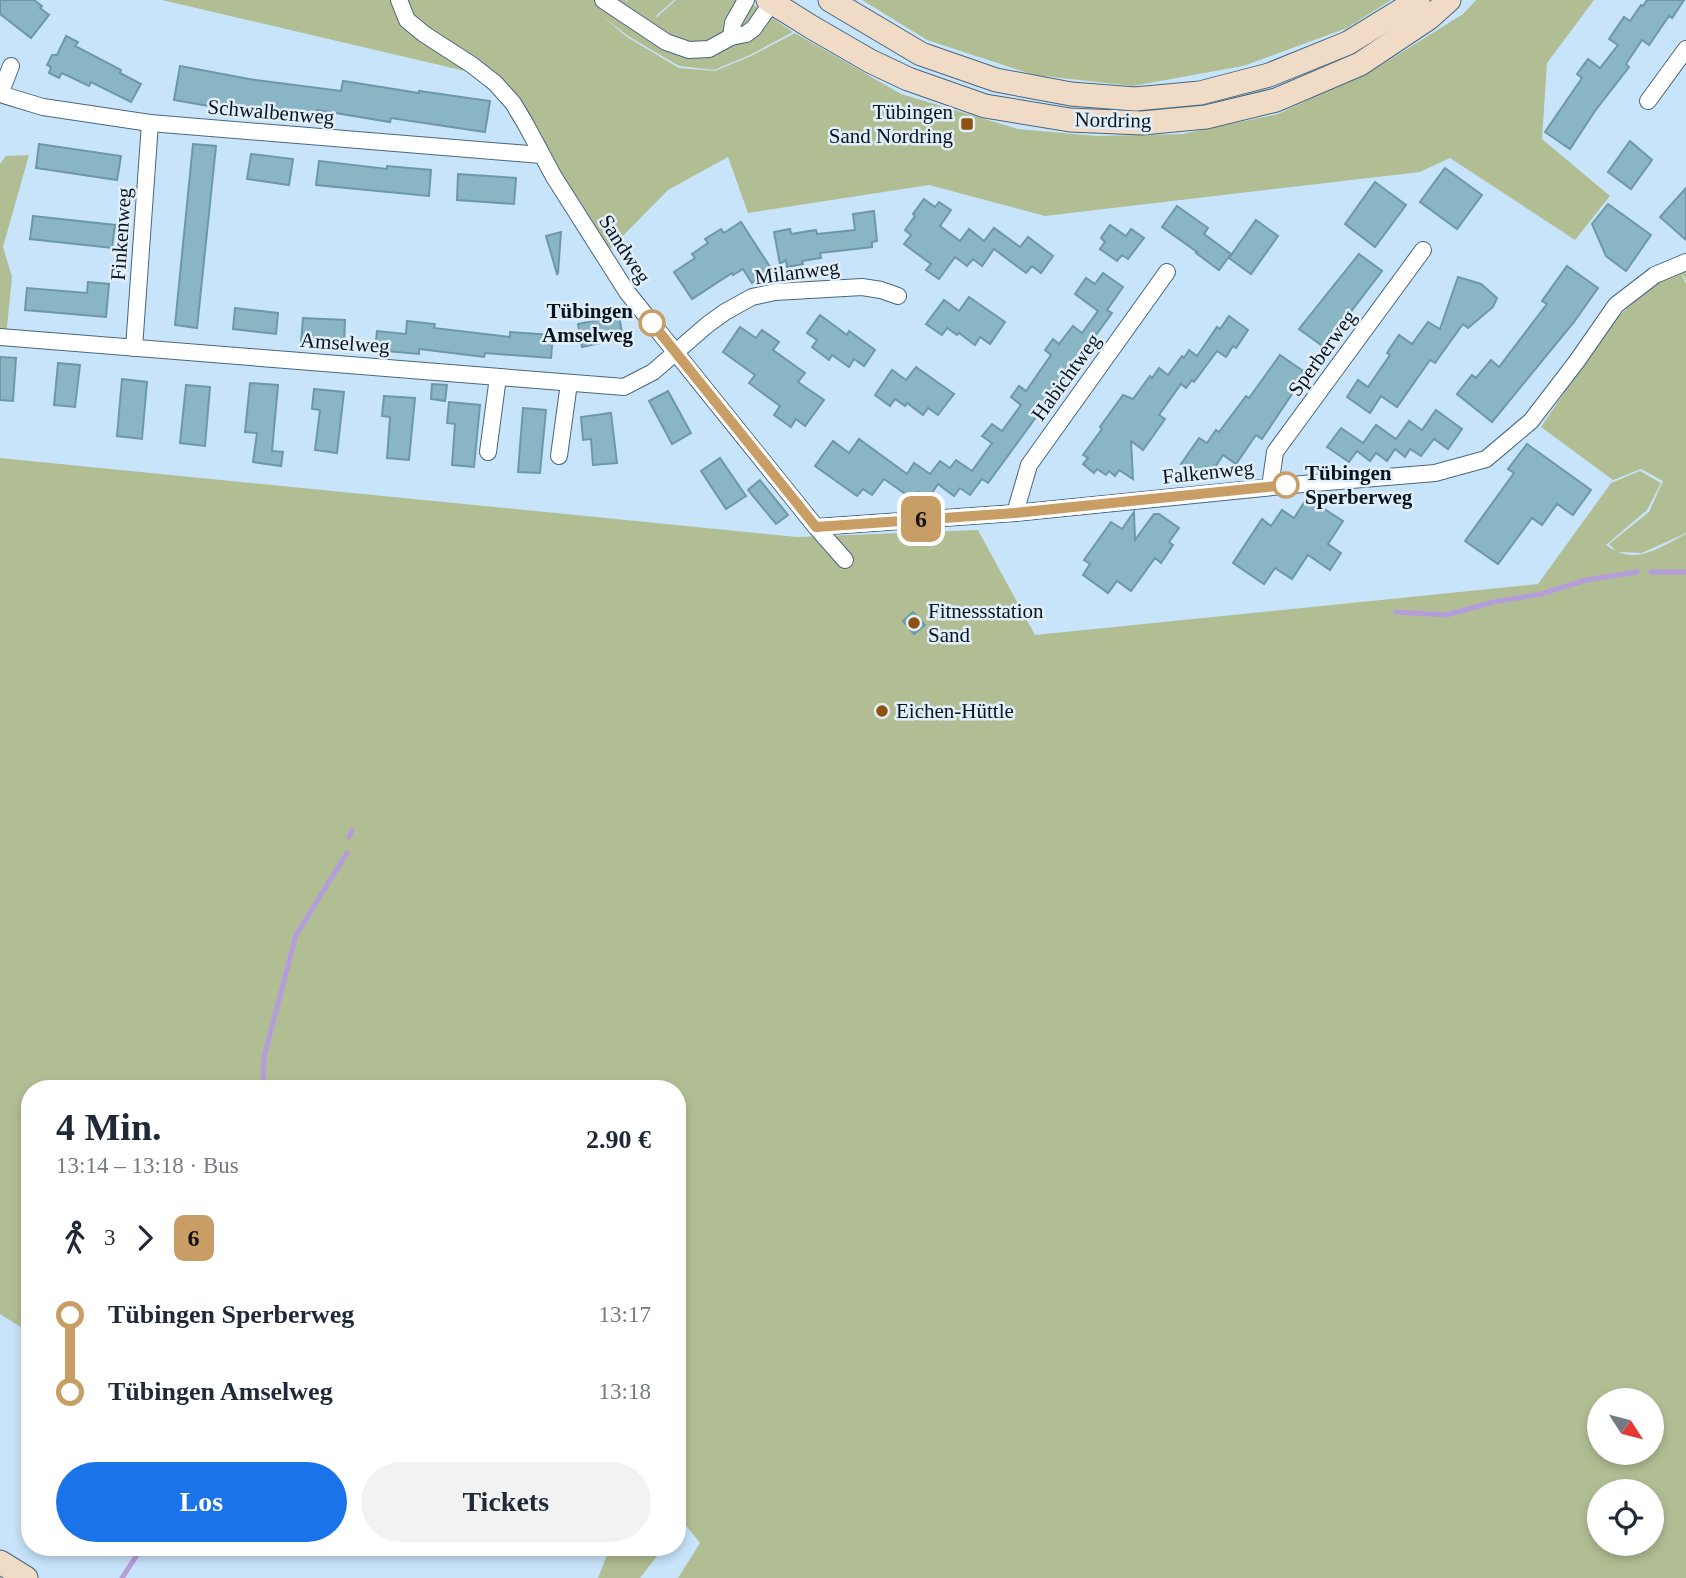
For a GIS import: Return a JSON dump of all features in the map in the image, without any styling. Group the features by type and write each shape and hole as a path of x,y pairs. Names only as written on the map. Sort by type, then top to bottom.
{"street":[{"name":"Sandweg","path":"399,0 407,20 495,83 513,103 541,155 627,292 845,560"},
{"path":"603,0 666,42 689,50 709,49 731,37 746,34 754,28 770,1"},
{"path":"731,37 733,23 746,0"},
{"name":"Nordring","path":"830,0 921,54 996,80 1071,94 1135,99 1200,93 1269,75 1348,43 1418,0"},
{"name":"Nordring","path":"770,1 870,61 908,79 985,106 1070,120 1142,123 1206,117 1276,100 1360,64 1429,18 1449,0"},
{"path":"1648,101 1686,49"},
{"path":"0,94 11,65"},
{"name":"Schwalbenweg","path":"0,94 43,107 150,123 541,155"},
{"name":"Finkenweg","path":"134,348 150,123"},
{"name":"Sperberweg","path":"1270,487 1275,452 1423,250"},
{"name":"Falkenweg","path":"816,527 1015,513 1435,473 1486,459 1531,421 1616,305 1655,275 1686,262"},
{"name":"Habichtweg","path":"1015,513 1029,465 1167,272"},
{"name":"Milanweg","path":"676,352 706,325 752,297 775,292 862,287 898,296"},
{"name":"Amselweg","path":"0,337 624,387 653,372 676,352"},
{"path":"488,452 498,377"},
{"path":"559,456 569,383"},
{"path":"0,1562 26,1578"}],"green space":[{"path":"162,0 674,0 657,17 676,0 746,0 793,32 714,70 679,66 628,36 602,16 627,37 679,68 715,71 751,56 795,33 901,94 1018,129 1097,136 1182,134 1278,114 1375,69 1463,14 1476,0 1594,0 1547,63 1542,139 1610,196 1575,240 1450,158 1420,172 1045,216 929,185 748,213 728,157 668,190 608,251 505,83 465,71"},
{"path":"862,0 1391,0 1347,28 1243,66 1133,86 1034,75 927,40"},
{"path":"29,155 3,247 12,277 6,337 0,337 0,164 6,156"},
{"path":"1686,269 1686,280 1681,273 1686,284 1686,533 1642,553 1617,552 1609,544 1649,512 1663,481 1641,469 1613,480 1541,427 1610,325 1648,288"},
{"path":"0,458 797,537 978,530 1035,635 1538,584 1611,483 1640,471 1661,483 1647,510 1606,545 1627,555 1637,555 1686,534 1686,1578 678,1578 700,1543 686,1526 686,1080 21,1080 21,1327 0,1314"},
{"path":"607,1556 657,1556 640,1578 598,1578"}],"building":[{"path":"0,0 34,0 49,15 31,38 0,14"},
{"path":"1647,0 1684,0 1649,45 1642,40 1626,64 1629,67 1570,149 1545,132 1582,78 1577,74 1588,59 1600,68 1618,45 1609,39 1624,17 1630,21"},
{"path":"66,36 78,42 75,46 121,70 120,73 141,84 131,102 91,82 89,86 62,73 59,78 49,73 51,67 47,65 52,55 57,55"},
{"path":"180,66 249,79 341,91 343,81 490,101 485,132 391,118 390,122 317,110 316,115 244,106 243,112 174,100"},
{"path":"1630,141 1652,160 1631,189 1608,172"},
{"path":"39,144 121,156 117,180 36,168"},
{"path":"193,144 216,146 197,328 175,325"},
{"path":"251,154 293,159 289,185 247,179"},
{"path":"319,161 387,169 387,166 431,170 429,196 316,185"},
{"path":"1445,168 1482,195 1457,229 1420,202"},
{"path":"458,174 516,178 514,204 457,200"},
{"path":"1375,182 1406,205 1375,247 1345,224"},
{"path":"1686,188 1686,240 1660,217"},
{"path":"924,199 935,207 939,202 951,210 940,226 960,241 969,229 984,241 994,228 1020,247 1028,237 1053,256 1041,273 1032,266 1026,273 994,249 982,266 973,259 967,266 955,257 939,279 926,270 931,264 904,244 911,235 905,230"},
{"path":"1608,204 1651,235 1626,271 1606,256 1592,224"},
{"path":"1177,206 1208,228 1204,234 1231,254 1219,270 1162,227"},
{"path":"874,211 877,241 872,242 872,247 820,253 821,258 787,267 786,260 780,264 774,232 790,229 791,234 816,230 817,234 855,230 853,214"},
{"path":"33,216 115,225 112,248 30,239"},
{"path":"1256,220 1278,236 1251,274 1229,258"},
{"path":"741,222 772,270 752,283 743,269 733,275 732,273 692,299 674,272 695,258 692,254 708,243 705,239 721,229 724,233"},
{"path":"1110,225 1126,236 1131,229 1144,238 1128,259 1122,255 1117,261 1100,249 1105,242 1101,238"},
{"path":"561,232 558,273 557,274 546,236"},
{"path":"1359,254 1382,271 1324,347 1299,329"},
{"path":"1567,266 1598,288 1574,322 1492,422 1457,394 1472,375 1476,378 1491,360 1499,367 1547,304 1542,301"},
{"path":"1103,273 1123,287 1107,310 1112,313 988,483 982,479 970,495 960,488 954,496 938,484 928,499 918,492 913,499 884,479 872,495 863,489 857,496 815,466 833,441 849,453 859,439 907,474 914,463 930,474 940,461 950,468 956,460 972,471 992,443 982,436 992,424 1002,431 1021,405 1011,397 1019,386 1026,391 1051,355 1045,350 1053,339 1059,344 1073,326 1082,333 1098,311 1075,294 1086,278 1095,284"},
{"path":"1458,277 1481,284 1497,298 1493,307 1468,328 1463,324 1435,363 1430,360 1397,407 1381,396 1370,413 1347,397 1358,380 1368,387 1390,355 1387,353 1399,335 1412,344 1428,322 1440,329"},
{"path":"88,282 109,284 106,317 25,310 27,288 87,293"},
{"path":"969,297 1005,322 990,344 980,337 975,345 947,328 942,335 926,324 944,300 959,311"},
{"path":"235,308 278,313 276,334 233,329"},
{"path":"820,315 847,335 849,331 875,350 864,366 854,359 849,367 832,355 829,360 812,347 817,340 807,333"},
{"path":"619,316 623,338 582,347 578,324"},
{"path":"1229,316 1248,330 1226,357 1217,351 1194,382 1192,380 1186,388 1181,384 1159,415 1165,419 1143,450 1131,441 1133,479 1119,470 1115,476 1109,471 1106,475 1097,469 1094,473 1083,464 1088,458 1083,455 1123,395 1133,399 1159,368 1168,375 1189,350 1197,356 1217,327 1220,329"},
{"path":"303,318 345,320 344,344 301,342"},
{"path":"407,321 435,324 434,328 510,337 510,332 553,335 551,358 485,353 484,357 419,349 419,354 375,350 377,331 406,334"},
{"path":"740,327 756,338 762,330 779,342 773,350 805,373 798,382 824,400 805,426 796,419 791,427 774,415 780,406 749,383 755,375 723,352"},
{"path":"1280,355 1306,373 1262,439 1256,435 1236,464 1223,455 1212,472 1205,467 1198,477 1181,464 1199,438 1207,443 1216,430 1219,432 1246,396 1249,398"},
{"path":"0,357 16,358 13,401 0,400"},
{"path":"58,363 80,365 75,407 54,405"},
{"path":"916,367 954,394 938,415 928,408 923,415 907,403 905,406 895,399 890,406 875,395 892,370 906,380"},
{"path":"122,379 147,382 142,439 117,436"},
{"path":"250,383 278,385 272,451 283,452 281,466 253,462 257,433 245,432"},
{"path":"432,384 447,385 445,401 431,399"},
{"path":"186,385 210,387 205,446 180,443"},
{"path":"314,389 344,392 337,453 315,450 320,410 312,409"},
{"path":"668,391 691,433 672,444 649,401"},
{"path":"384,396 415,398 409,460 387,458 390,417 382,416"},
{"path":"449,402 480,405 474,467 452,465 455,424 447,423"},
{"path":"523,408 546,410 540,473 518,472"},
{"path":"1436,410 1462,429 1448,449 1434,439 1421,456 1410,449 1405,457 1395,449 1387,461 1376,453 1370,461 1357,451 1349,462 1327,447 1341,428 1363,443 1376,425 1396,439 1409,421 1422,430"},
{"path":"611,413 617,463 593,465 591,439 583,440 581,417"},
{"path":"1527,444 1591,490 1573,515 1557,504 1542,525 1532,518 1498,564 1465,541 1514,473 1508,469"},
{"path":"720,458 746,496 726,509 701,471"},
{"path":"760,480 788,515 776,524 748,490"},
{"path":"1307,498 1343,521 1328,544 1341,553 1330,570 1308,555 1292,579 1275,568 1264,584 1233,563 1262,519 1271,526 1282,510 1294,518"},
{"path":"1134,512 1135,540 1154,514 1159,514 1179,528 1169,542 1173,545 1161,563 1155,558 1131,591 1117,581 1108,593 1083,575 1090,564 1084,560 1111,522 1122,529"},
{"name":"Fitnessstation Sand","path":"913,612 925,625 914,634 903,621"}],"waterway":[{"path":"1396,612 1447,615 1493,602 1541,594 1586,580 1637,572"},
{"path":"1651,572 1686,572"},
{"path":"349,837 352,830"},
{"path":"263,1080 264,1057 296,935 347,853"},
{"path":"122,1578 136,1556"}],"bus line":[{"name":"6","path":"652,323 816,527 1015,513 1286,485"}],"place":[{"name":"Tübingen Sand Nordring","path":"967,124"},
{"name":"Tübingen Amselweg","path":"652,323"},
{"name":"Tübingen Sperberweg","path":"1286,485"},
{"name":"Fitnessstation Sand","path":"914,623"},
{"name":"Eichen-Hüttle","path":"882,711"}]}
